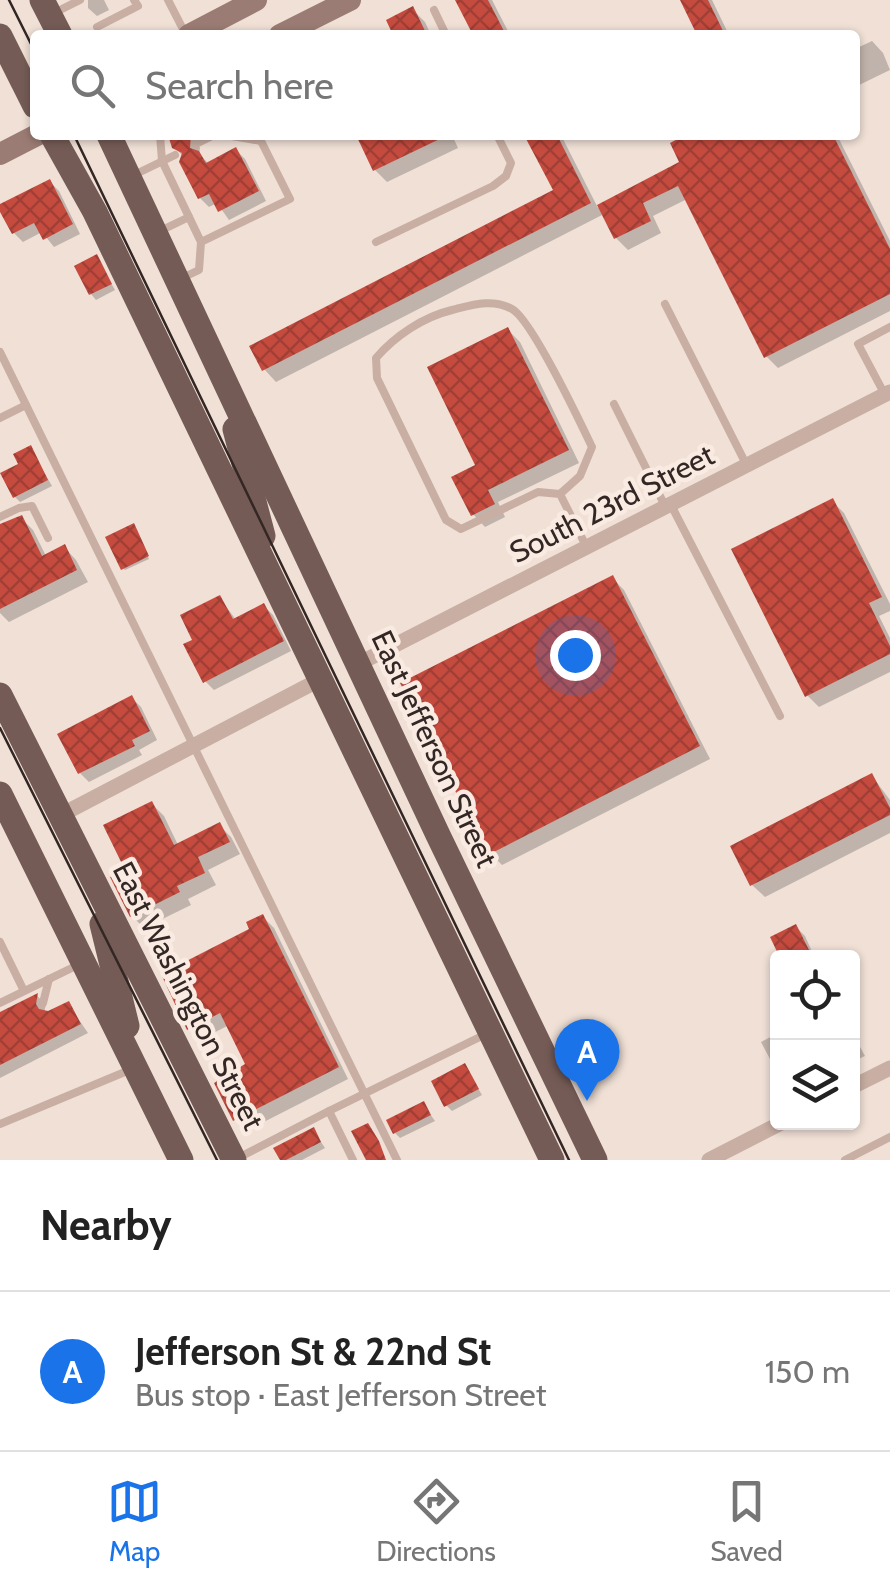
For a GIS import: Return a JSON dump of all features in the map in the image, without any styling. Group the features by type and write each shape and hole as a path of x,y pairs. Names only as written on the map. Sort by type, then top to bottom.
{"main road":[{"path":"197,30 256,0"},
{"path":"289,30 342,2"},
{"path":"0,36 30,96"},
{"path":"0,154 30,138"},
{"name":"East Jefferson Street","path":"55,140 95,212 552,1160"},
{"name":"East Jefferson Street","path":"111,140 595,1160"},
{"name":"East Jefferson Street","path":"218,364 278,594"},
{"name":"East Washington Street","path":"0,696 234,1160"},
{"name":"East Washington Street","path":"0,794 181,1160"},
{"name":"East Washington Street","path":"84,862 112,955 136,1067"}],"street":[{"name":"South 23rd Street","path":"358,664 888,393"},
{"path":"61,815 319,680"},
{"path":"860,1084 890,1068"},
{"path":"709,1160 770,1129"}],"lane":[{"path":"50,17 80,0"},
{"path":"97,27 138,6 134,0"},
{"path":"168,0 184,30"},
{"path":"434,10 444,30"},
{"path":"160,140 162,162 201,242 199,270 178,280"},
{"path":"196,144 204,140"},
{"path":"201,242 290,199 262,140"},
{"path":"376,242 493,186 506,176 510,162 499,140"},
{"path":"130,178 175,154"},
{"path":"156,234 189,217"},
{"path":"490,302 515,310 543,352 592,447 580,476 560,494 538,492 461,529 446,520 377,378 376,358 394,337 446,311 490,302"},
{"path":"665,304 747,466"},
{"path":"888,393 858,344 890,327"},
{"path":"0,352 397,1160"},
{"path":"614,404 780,716"},
{"path":"0,418 26,405"},
{"path":"560,494 587,548"},
{"path":"0,517 32,506 48,538"},
{"path":"0,942 24,991"},
{"path":"0,1003 84,962"},
{"path":"44,1003 49,979"},
{"path":"234,1160 490,1032"},
{"path":"0,1124 136,1067"},
{"path":"329,1111 353,1160"},
{"path":"845,1160 890,1137"}],"building":[{"path":"455,0 488,0 503,30 470,30"},
{"path":"680,0 708,0 723,30 695,30"},
{"path":"413,6 425,30 391,30 386,20"},
{"path":"170,140 191,140 190,148 199,151 206,163 236,147 259,191 218,212 209,194 198,199 179,162 182,153 172,148"},
{"path":"358,140 438,140 373,171"},
{"path":"527,140 560,140 591,203 262,371 249,346 553,190"},
{"path":"836,140 890,249 890,294 764,358 678,186 643,203 651,221 614,239 597,205 679,162 670,143"},
{"path":"50,179 73,224 43,240 34,223 12,234 0,204"},
{"path":"97,254 112,284 89,295 74,266"},
{"path":"508,327 569,450 488,490 495,504 471,516 451,477 475,465 427,367"},
{"path":"31,445 48,480 13,498 0,473 18,464 13,454"},
{"path":"833,498 882,597 869,603 890,646 890,654 805,697 731,549"},
{"path":"22,515 42,556 65,544 77,570 0,609 0,524"},
{"path":"134,523 149,556 121,570 105,537"},
{"path":"613,575 700,746 488,855 400,683"},
{"path":"220,595 233,619 264,603 284,641 203,683 183,644 192,640 180,615"},
{"path":"132,695 150,731 132,740 135,746 78,774 57,734"},
{"path":"872,773 890,815 750,886 730,846"},
{"path":"152,801 174,845 220,822 230,842 198,857 205,873 177,886 180,892 130,917 110,877 125,870 103,825"},
{"path":"263,914 339,1067 233,1121 214,1083 245,1064 220,1013 187,1030 161,974 249,929 246,922"},
{"path":"796,924 809,950 776,950 770,937"},
{"path":"38,993 39,1009 48,1011 69,1001 81,1024 0,1065 0,1012"},
{"path":"465,1063 479,1089 444,1107 431,1081"},
{"path":"424,1101 431,1115 393,1134 386,1120"},
{"path":"368,1123 386,1160 366,1160 351,1131"},
{"path":"314,1127 321,1142 280,1160 273,1148"}],"tram line":[{"path":"9,0 30,42"},
{"path":"76,140 569,1160"},
{"path":"0,728 217,1160"}],"place":[{"name":"Jefferson St & 22nd St","path":"587,1101"}]}
